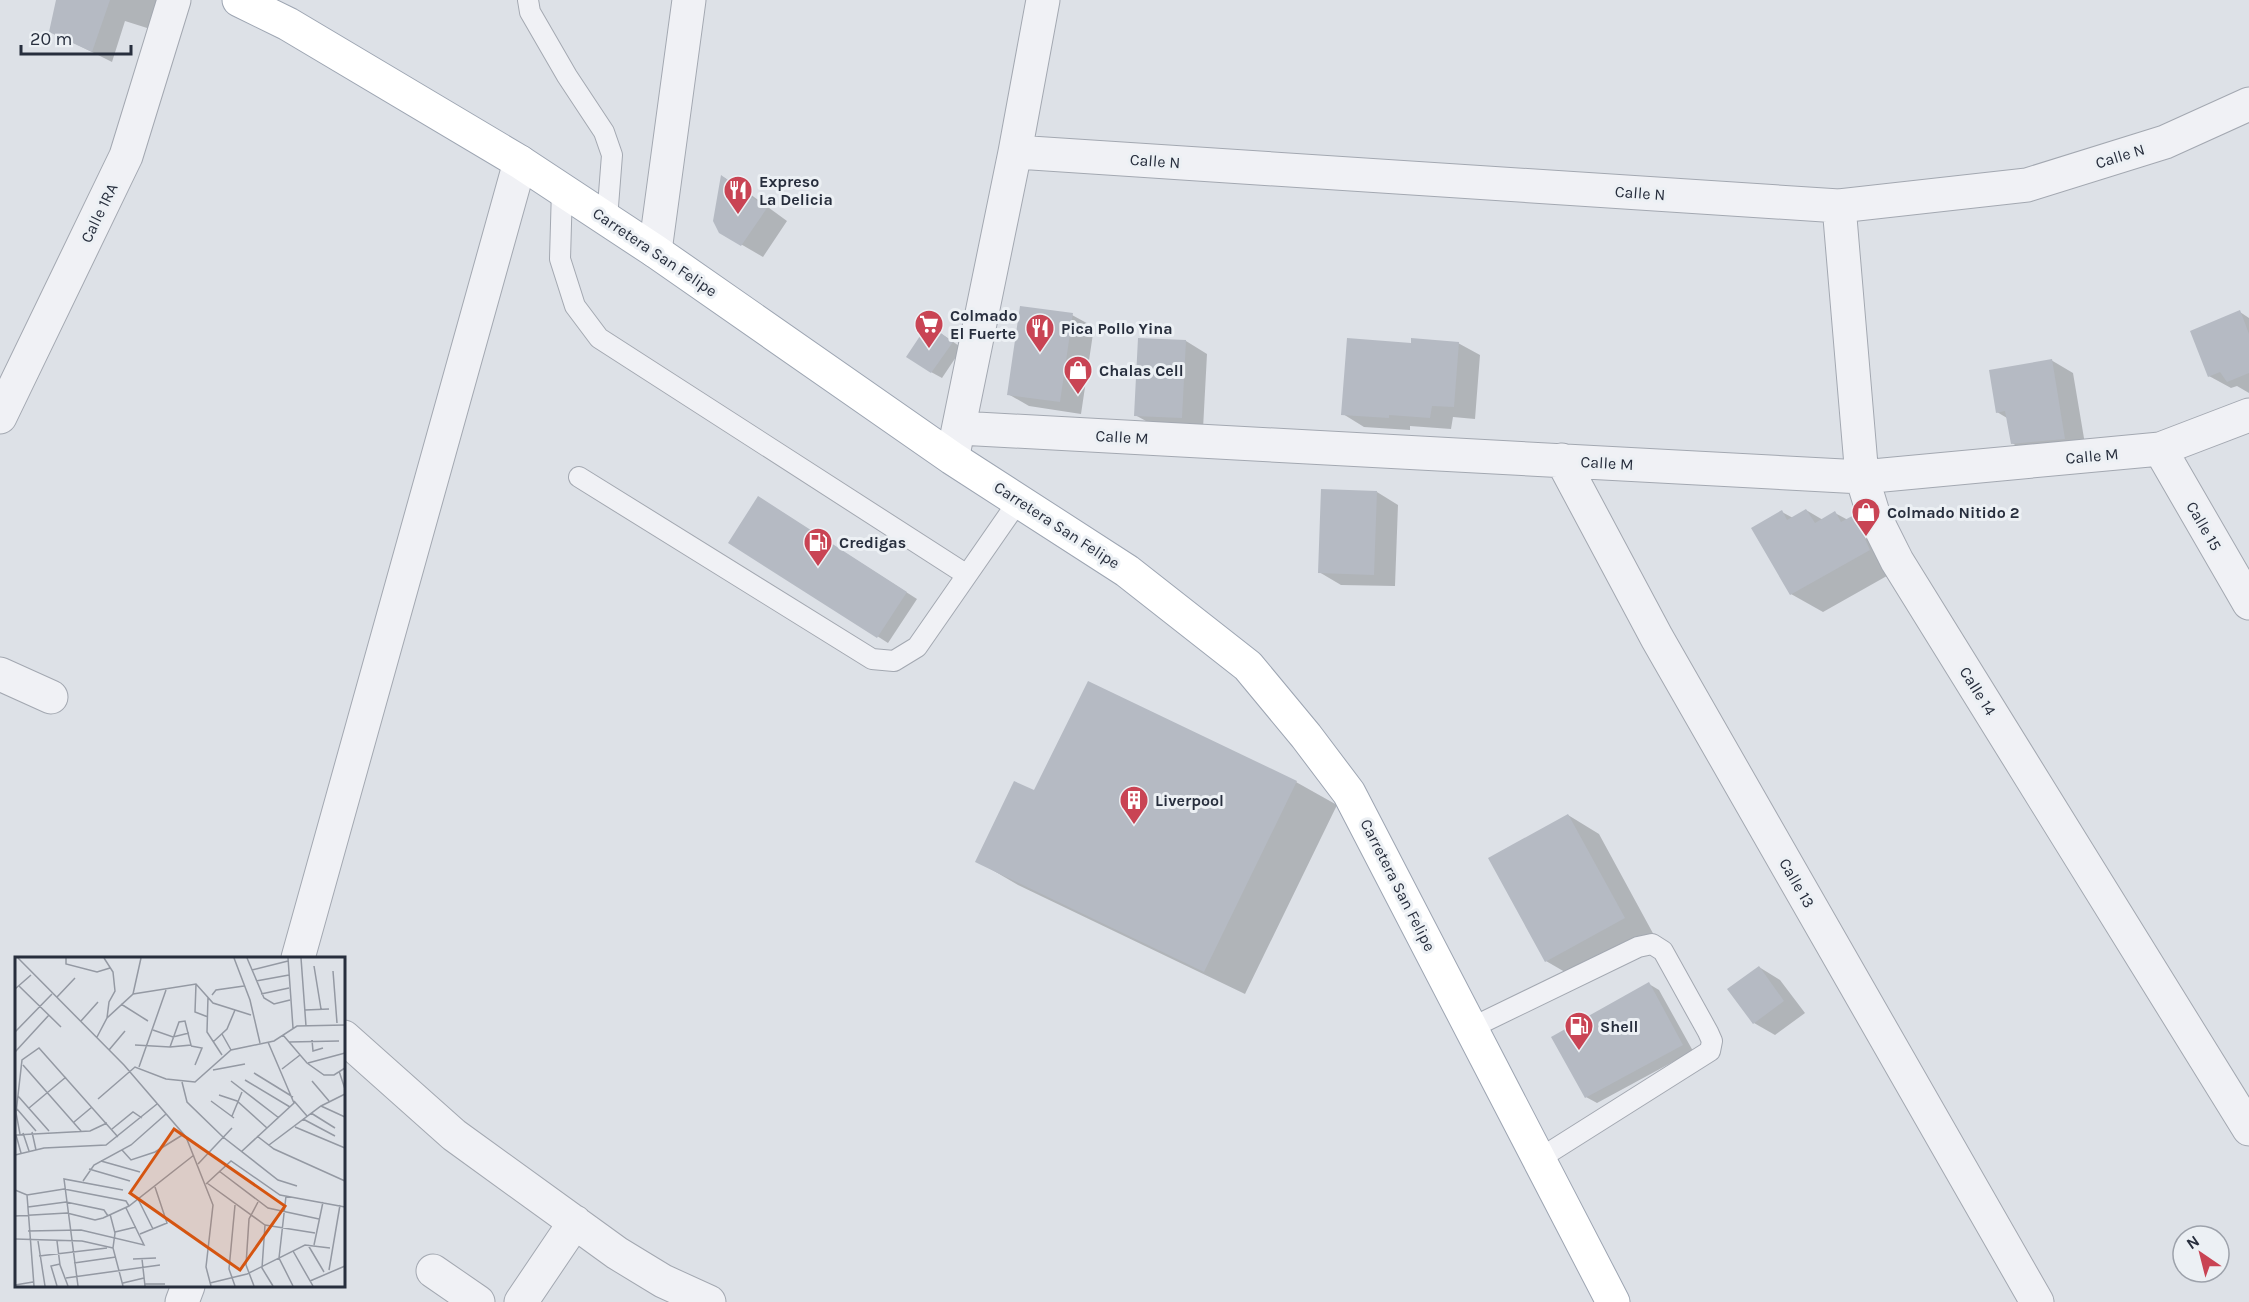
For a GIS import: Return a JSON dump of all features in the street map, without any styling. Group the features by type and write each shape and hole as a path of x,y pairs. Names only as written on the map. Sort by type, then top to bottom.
{"main road":[{"name":"Carretera San Felipe","path":"239,0 288,24 520,162 955,443 1019,500 1127,571 1248,666 1306,736 1349,793 1613,1302"}],"street":[{"name":"Calle 1RA","path":"0,417 126,156 174,0"},
{"path":"655,251 689,0"},
{"path":"955,443 1015,152 1043,0"},
{"name":"Calle N","path":"1015,152 1839,206 2027,184 2165,142 2249,104"},
{"path":"298,957 520,162"},
{"name":"Calle 14","path":"1839,206 1862,477 1873,513 1897,561 2249,1130"},
{"name":"Calle M","path":"955,443 1562,460 1862,477 2160,449 2249,415"},
{"name":"Calle 15","path":"2160,449 2249,603"},
{"name":"Calle 13","path":"1562,460 1657,638 2037,1302"},
{"path":"0,674 51,698"},
{"path":"345,1037 454,1135 617,1253 663,1281 709,1302"},
{"path":"521,1302 574,1222"},
{"path":"433,1271 478,1302"},
{"path":"182,1302 188,1287"}],"lane":[{"path":"528,0 530,12 535,21 567,76 604,132 612,155 607,219"},
{"path":"562,189 560,259 575,306 599,338 967,575"},
{"path":"579,477 872,659 894,661 917,647 1019,500"},
{"path":"1471,1028 1638,947 1652,944 1663,951 1708,1032 1712,1041 1710,1051 1539,1159"}],"building":[{"path":"56,0 110,0 92,52 49,32"},
{"name":"Expreso La Delicia","path":"721,175 767,208 741,246 719,233 713,221"},
{"name":"Pica Pollo Yina","path":"1020,306 1073,313 1060,402 1007,395"},
{"path":"2240,310 2249,334 2249,373 2227,382 2220,372 2208,377 2190,331"},
{"name":"Colmado El Fuerte","path":"928,324 953,342 931,373 906,357"},
{"path":"1138,338 1186,340 1182,418 1134,416"},
{"path":"1347,338 1411,343 1411,338 1459,342 1454,407 1432,406 1430,418 1341,415"},
{"path":"2052,359 2065,439 2011,444 2005,411 1996,413 1989,370"},
{"path":"1321,489 1377,491 1374,575 1318,573"},
{"name":"Credigas","path":"758,496 907,592 877,638 728,543"},
{"path":"1806,509 1815,523 1835,511 1841,522 1854,515 1870,550 1790,595 1751,528 1782,510 1787,520"},
{"name":"Liverpool","path":"1088,681 1297,781 1204,972 975,862 1014,781 1034,790"},
{"path":"1568,814 1625,918 1545,962 1488,858"},
{"path":"1759,966 1784,1001 1753,1024 1727,989"},
{"path":"1649,982 1683,1045 1585,1098 1551,1037"}],"place":[{"name":"Expreso La Delicia","path":"738,216"},
{"name":"Colmado El Fuerte","path":"929,350"},
{"name":"Pica Pollo Yina","path":"1040,354"},
{"name":"Chalas Cell","path":"1078,396"},
{"name":"Colmado Nitido 2","path":"1866,538"},
{"name":"Credigas","path":"818,568"},
{"name":"Liverpool","path":"1134,826"},
{"name":"Shell","path":"1579,1052"}]}
